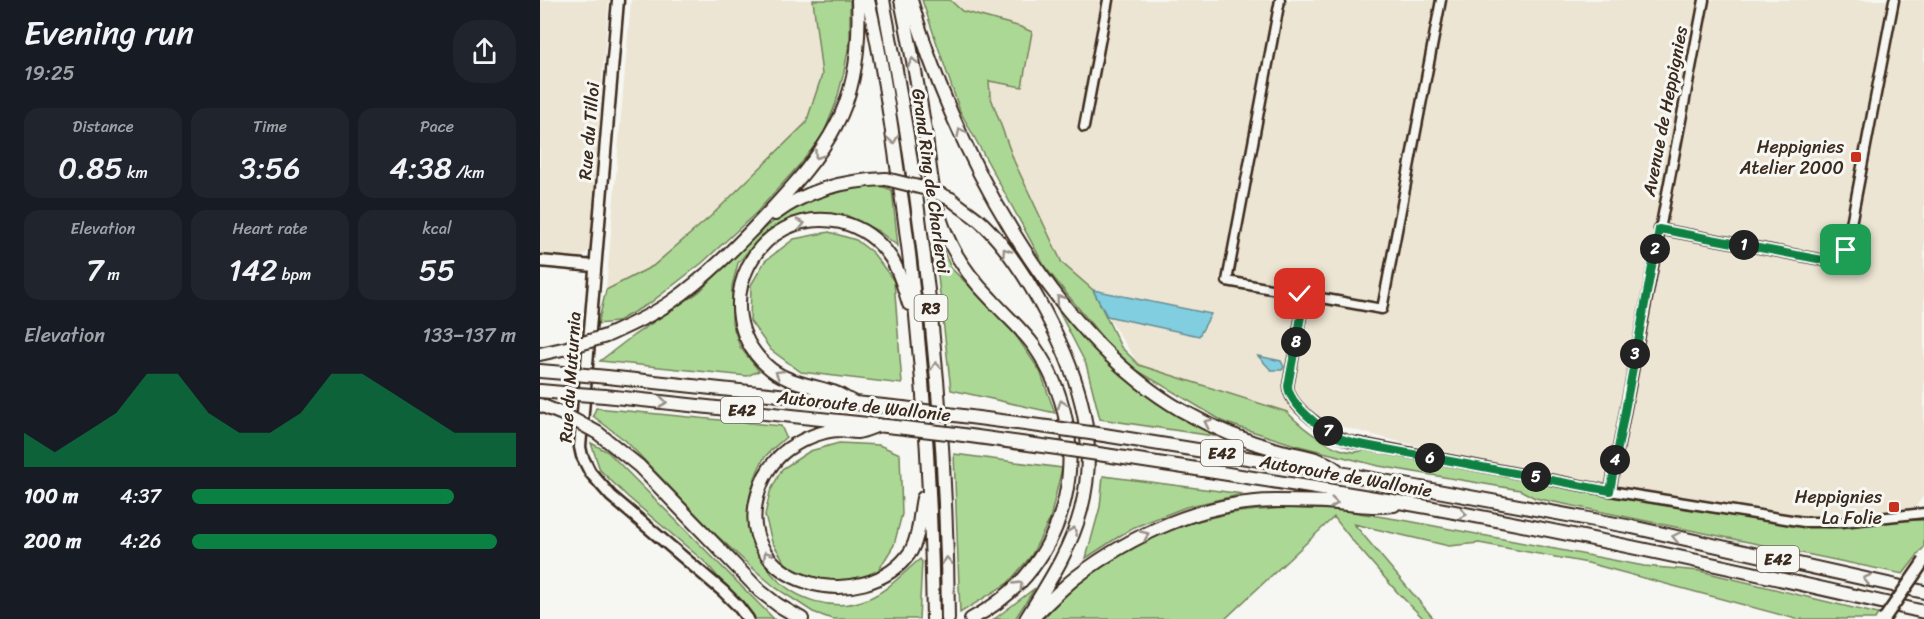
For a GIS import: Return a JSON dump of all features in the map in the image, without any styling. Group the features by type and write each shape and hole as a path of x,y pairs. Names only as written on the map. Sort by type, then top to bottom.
{"highway":[{"path":"540,354 606,336 671,303 754,228 807,170 837,124 846,101 854,71 859,25 858,0"},
{"name":"Grand Ring de Charleroi","path":"868,0 888,106 918,326 931,536 933,619"},
{"name":"Grand Ring de Charleroi","path":"883,0 903,104 919,207 933,325 944,475 948,619"},
{"path":"900,0 912,54 932,181 939,215 946,234 955,255 970,276 1027,338 1046,365 1066,416 1070,443 1070,465 1064,505 1047,547 1022,582 1008,596 971,619"},
{"path":"911,0 938,79 991,193 1032,261 1080,325 1108,354 1143,384 1181,410 1233,435 1277,450 1325,461 1340,473"},
{"path":"754,228 788,205 821,189 862,180 886,179 931,190 951,200 982,223 1000,243 1045,314 1073,377 1084,414 1088,468 1081,511 1055,572 1028,619"},
{"path":"853,402 834,392 797,383 781,376 762,362 748,342 741,321 740,292 747,269 759,249 776,234 800,223 827,220 854,226 878,242 892,259 918,326"},
{"name":"Autoroute de Wallonie","path":"540,371 853,402 1104,435 1340,473 1632,527 1924,592"},
{"name":"Autoroute de Wallonie","path":"540,391 879,425 1105,455 1405,503 1672,555 1924,612"},
{"path":"540,405 565,415 598,433 639,466 760,591 784,619"},
{"path":"879,425 860,432 839,430 819,434 802,441 787,450 765,474 757,498 755,524 762,548 774,568 790,582 803,589 828,596 855,596 877,588 894,576 911,552 918,533 922,501 928,485"},
{"path":"1028,619 1074,579 1108,554 1164,526 1207,511 1273,501 1324,502 1377,507 1405,503"},
{"path":"760,591 802,619"}],"main road":[{"name":"Rue du Tilloi","path":"594,266 618,0"},
{"path":"540,261 594,266"},
{"name":"Rue du Muturnia","path":"594,266 580,447 586,464 611,496 723,591 748,619"},
{"path":"1884,619 1924,561"}],"street":[{"path":"1084,128 1108,0"},
{"path":"1280,0 1227,281 1382,309 1441,0"},
{"name":"Avenue de Heppignies","path":"1610,491 1704,0"},
{"path":"1659,229 1828,261 1839,258 1846,250 1894,0"},
{"path":"1305,295 1288,393 1310,418 1337,437 1360,444 1610,491 1804,522 1842,522 1923,512"}],"shaded area":[{"path":"540,0 609,0 589,251 581,257 540,253"},
{"path":"631,0 813,0 822,75 806,123 711,216 653,266 606,290"},
{"path":"950,0 1924,0 1924,495 1915,508 1897,508 1851,518 1788,516 1575,481 1400,442 1287,412 1139,365 1107,316 1198,336 1211,314 1093,290 1062,263 1014,161 990,94 989,81 1021,27 962,11"}],"green space":[{"path":"813,0 850,0 850,39 844,72 836,103 823,135 756,213 702,263 650,303 616,322 598,324 606,290 653,266 711,216 806,123 822,75"},
{"path":"922,0 950,0 962,11 1032,32 1022,87 989,81 990,95 1014,161 1062,263 1093,290 1121,347 1139,365 1287,412 1311,433 1344,450 1355,452 1364,450 1607,496 1785,524 1831,528 1886,521 1924,520 1924,547 1903,574 1535,498 1520,490 1379,466 1295,445 1226,423 1133,368 1110,347 1045,267 960,111"},
{"path":"878,185 892,190 898,246 878,231 846,215 811,214 790,218 761,236 738,263 732,286 732,323 740,347 759,371 747,376 600,361 634,335 699,292 749,242 787,210 810,197 857,186"},
{"path":"932,224 951,268 1008,324 1040,371 1055,413 951,390"},
{"path":"829,232 856,240 873,253 894,281 902,384 801,372 771,350 750,321 751,285 765,261 794,239"},
{"path":"1057,308 1100,353 1135,384 1214,436 1100,419 1086,364"},
{"path":"596,408 781,426 786,437 763,460 753,485 748,513 751,538 770,572 782,584 803,597 840,605 873,597 920,559 922,562 919,619 832,619 813,612 776,588 712,531 626,441 593,416"},
{"path":"591,443 608,452 774,619 752,619 706,563 628,497 600,470"},
{"path":"839,443 879,445 900,454 902,514 894,545 878,571 859,586 833,587 791,572 772,542 765,515 770,492 782,469 810,451"},
{"path":"954,454 1062,468 1050,519 1031,556 1008,583 960,613"},
{"path":"1103,476 1243,494 1186,507 1132,528 1086,558 1100,507"},
{"path":"1285,508 1340,510 1644,566 1700,571 1878,614 1875,619 1796,619 1588,563 1479,543 1449,546 1354,524 1434,619 1424,619 1398,593 1334,517 1225,619 1043,619 1062,599 1107,563 1158,536 1212,517"},
{"path":"1035,588 1015,619 994,619 997,617"}],"water":[{"path":"1093,290 1211,314 1199,336 1107,316"},
{"path":"1258,356 1281,361 1284,367 1282,370 1271,370"}],"place":[{"name":"Heppignies Atelier 2000","path":"1856,157"},
{"name":"Heppignies La Folie","path":"1894,507"}],"route":[{"path":"1300,294 1305,295 1288,393 1322,428 1337,437 1360,444 1610,491 1659,229 1828,261 1839,258 1846,250"}]}
